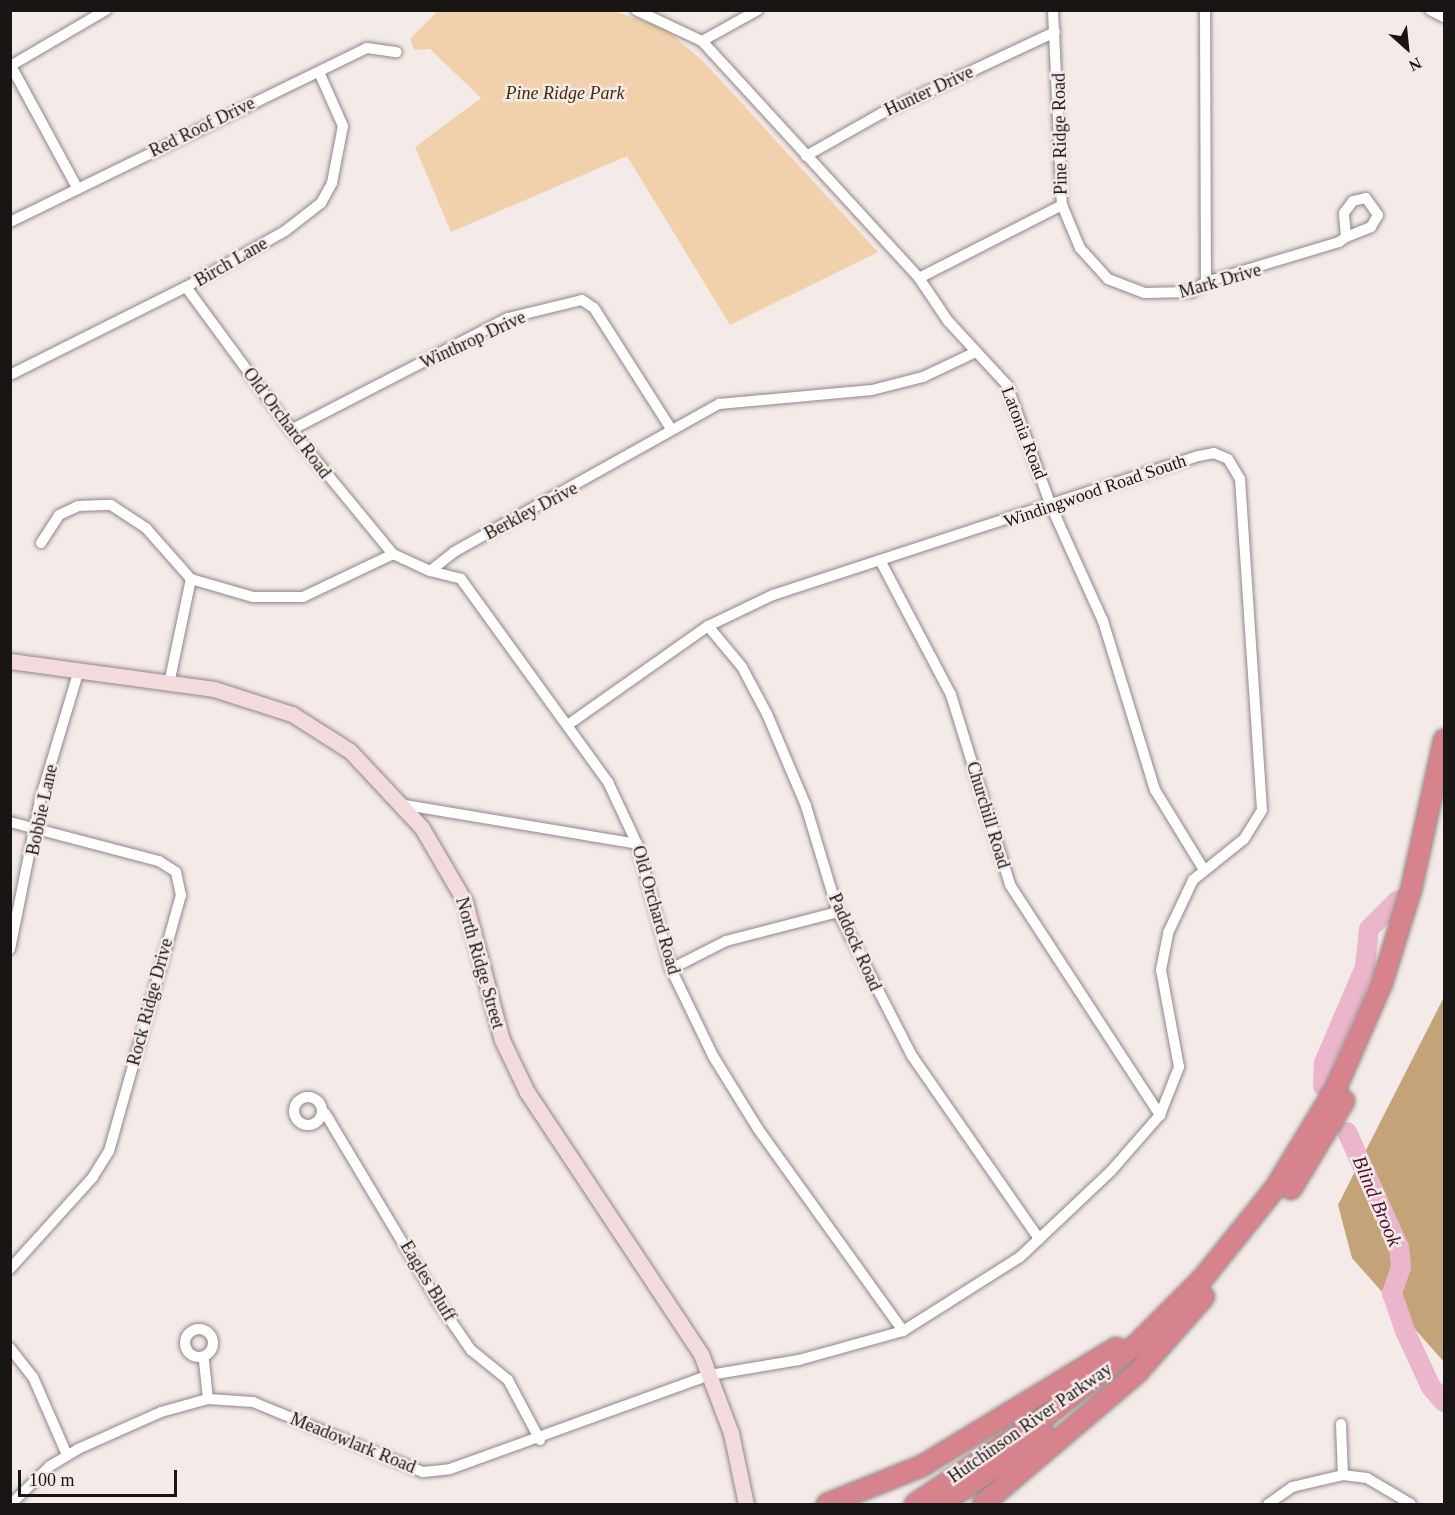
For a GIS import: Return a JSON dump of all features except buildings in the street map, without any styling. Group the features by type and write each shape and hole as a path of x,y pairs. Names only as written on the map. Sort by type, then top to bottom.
{"highway":[{"name":"Hutchinson River Parkway","path":"915,1504 1107,1370 1178,1305 1242,1233 1317,1122 1376,1001 1411,891 1444,740"},
{"name":"Hutchinson River Parkway","path":"942,1504 1105,1389 1204,1297 1290,1190 1358,1074 1409,947 1444,802"},
{"path":"826,1504 911,1472 1085,1369 1144,1325 1242,1233"},
{"path":"983,1504 1138,1372 1204,1297"}],"street":[{"path":"78,189 11,65 106,10"},
{"path":"636,10 702,41 758,10"},
{"name":"Pine Ridge Road","path":"919,278 1062,205 1053,10"},
{"path":"1205,10 1206,282"},
{"path":"1430,10 1444,18"},
{"name":"Hunter Drive","path":"806,156 882,113 1055,32"},
{"name":"Latonia Road","path":"702,41 919,278 1014,397 1051,506 1103,621 1155,790 1204,870"},
{"name":"Red Roof Drive","path":"10,222 367,48 397,52"},
{"name":"Birch Lane","path":"10,375 186,287 285,231 321,203 332,183 343,126 320,72"},
{"name":"Mark Drive","path":"1062,205 1080,248 1124,289 1178,295 1206,282 1252,273 1346,237"},
{"name":"Old Orchard Road","path":"186,287 291,430 393,554"},
{"name":"Winthrop Drive","path":"291,430 508,318 582,300 594,308 671,429"},
{"name":"Berkley Drive","path":"430,571 671,429 719,404 872,390 923,377 976,352"},
{"name":"Windingwood Road South","path":"569,724 708,626 773,595 1214,453 1237,471 1244,498 1262,810 1244,839 1204,870"},
{"path":"41,543 59,515 78,506 111,505 146,528 191,579 282,600 303,597 393,554 430,571"},
{"name":"Churchill Road","path":"881,562 951,695 1010,885 1160,1114"},
{"name":"Old Orchard Road","path":"430,571 461,579 569,724 608,782 637,844 670,969 713,1056 758,1129 903,1331"},
{"path":"169,684 191,579"},
{"name":"Paddock Road","path":"708,626 741,667 767,714 806,806 838,912 912,1056 1039,1239"},
{"name":"North Ridge Street","path":"10,661 78,673 169,684 251,699 314,724 350,751 440,851 454,878 502,1040 527,1092 710,1375 731,1433 746,1504"},
{"name":"Bobbie Lane","path":"10,949 38,830 40,800 78,673"},
{"path":"398,804 637,844"},
{"name":"Rock Ridge Drive","path":"10,822 159,861 176,872 181,895 109,1151 93,1177 10,1269"},
{"path":"1160,1114 1179,1067 1161,957 1193,880 1204,870"},
{"path":"670,969 726,941 838,912"},
{"name":"Eagles Bluff","path":"326,1113 438,1302 471,1350 508,1380 540,1440"},
{"name":"Meadowlark Road","path":"11,1504 68,1455 160,1412 208,1399 253,1402 423,1472 450,1469 540,1440 710,1375 799,1360 903,1331 977,1287 1039,1239 1160,1114"},
{"path":"10,1348 33,1377 68,1455"},
{"path":"204,1361 208,1399"},
{"path":"1341,1424 1343,1475"},
{"path":"1268,1504 1292,1487 1343,1475 1367,1478 1411,1504"}],"green space":[{"name":"Pine Ridge Park","path":"439,10 614,11 664,28 703,61 878,252 730,325 627,156 451,232 415,147 481,98 430,49 414,50 410,39"}],"shaded area":[{"path":"1444,997 1444,1362 1352,1258 1338,1205"}],"waterway":[{"name":"Blind Brook","path":"1323,1086 1324,1063 1365,967 1369,929 1398,900"},
{"name":"Blind Brook","path":"1347,1132 1399,1247 1401,1267 1392,1293 1405,1331 1431,1387 1444,1402"}]}
